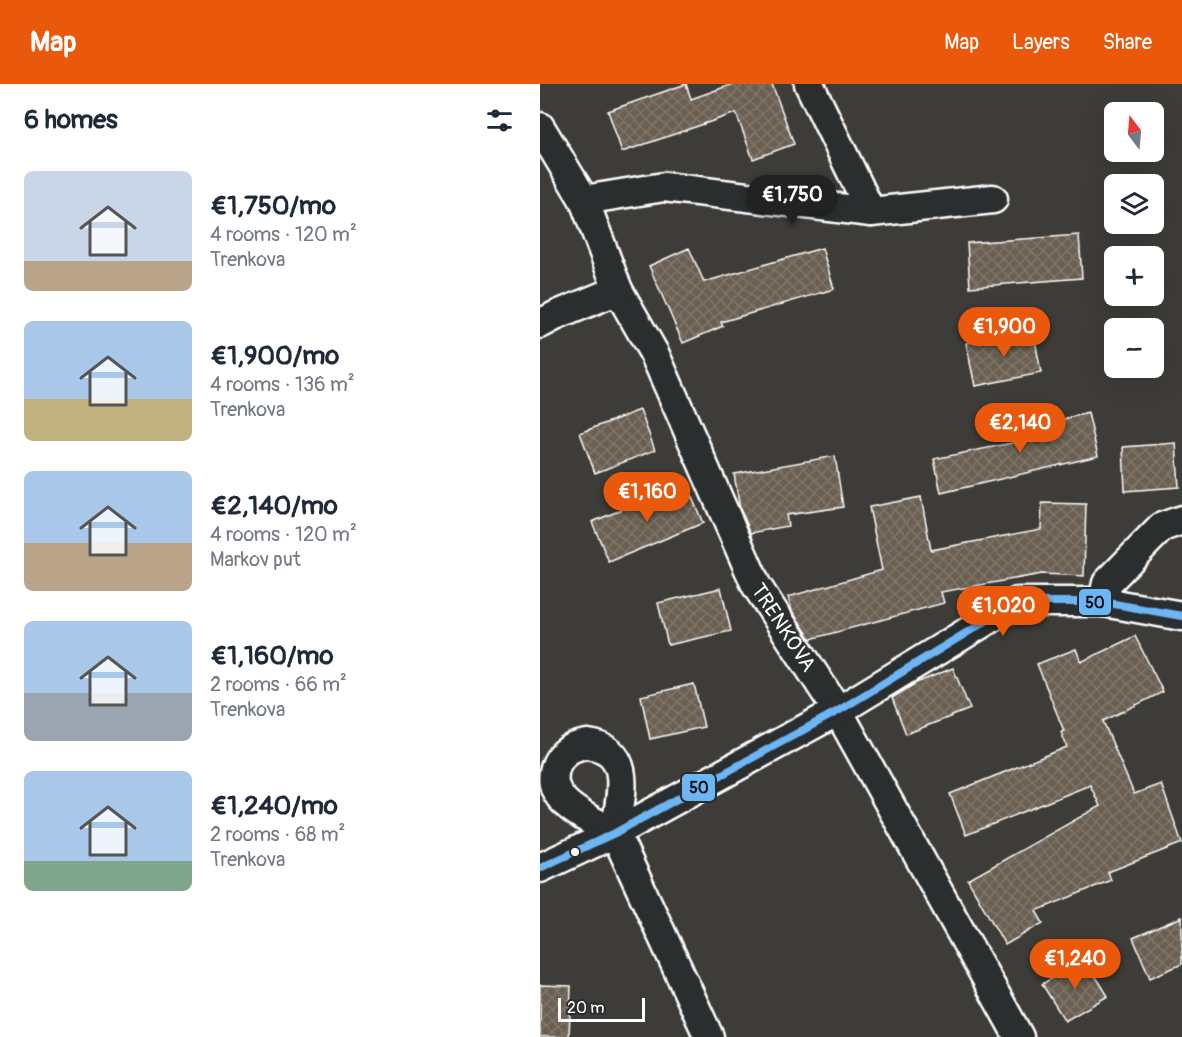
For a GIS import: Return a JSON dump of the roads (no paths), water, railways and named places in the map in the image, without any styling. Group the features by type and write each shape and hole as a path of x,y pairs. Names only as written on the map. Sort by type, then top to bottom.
{"street":[{"path":"809,84 871,212"},
{"name":"TRENKOVA","path":"543,140 584,200 618,290 655,355 756,585 838,711 1019,1037"},
{"path":"584,200 664,187 871,212 993,199"},
{"path":"540,324 618,290"},
{"path":"1103,602 1107,583 1162,527 1182,520"},
{"path":"540,868 615,833 838,711 1017,602 1103,602 1182,615"},
{"path":"615,833 709,1037"}]}
